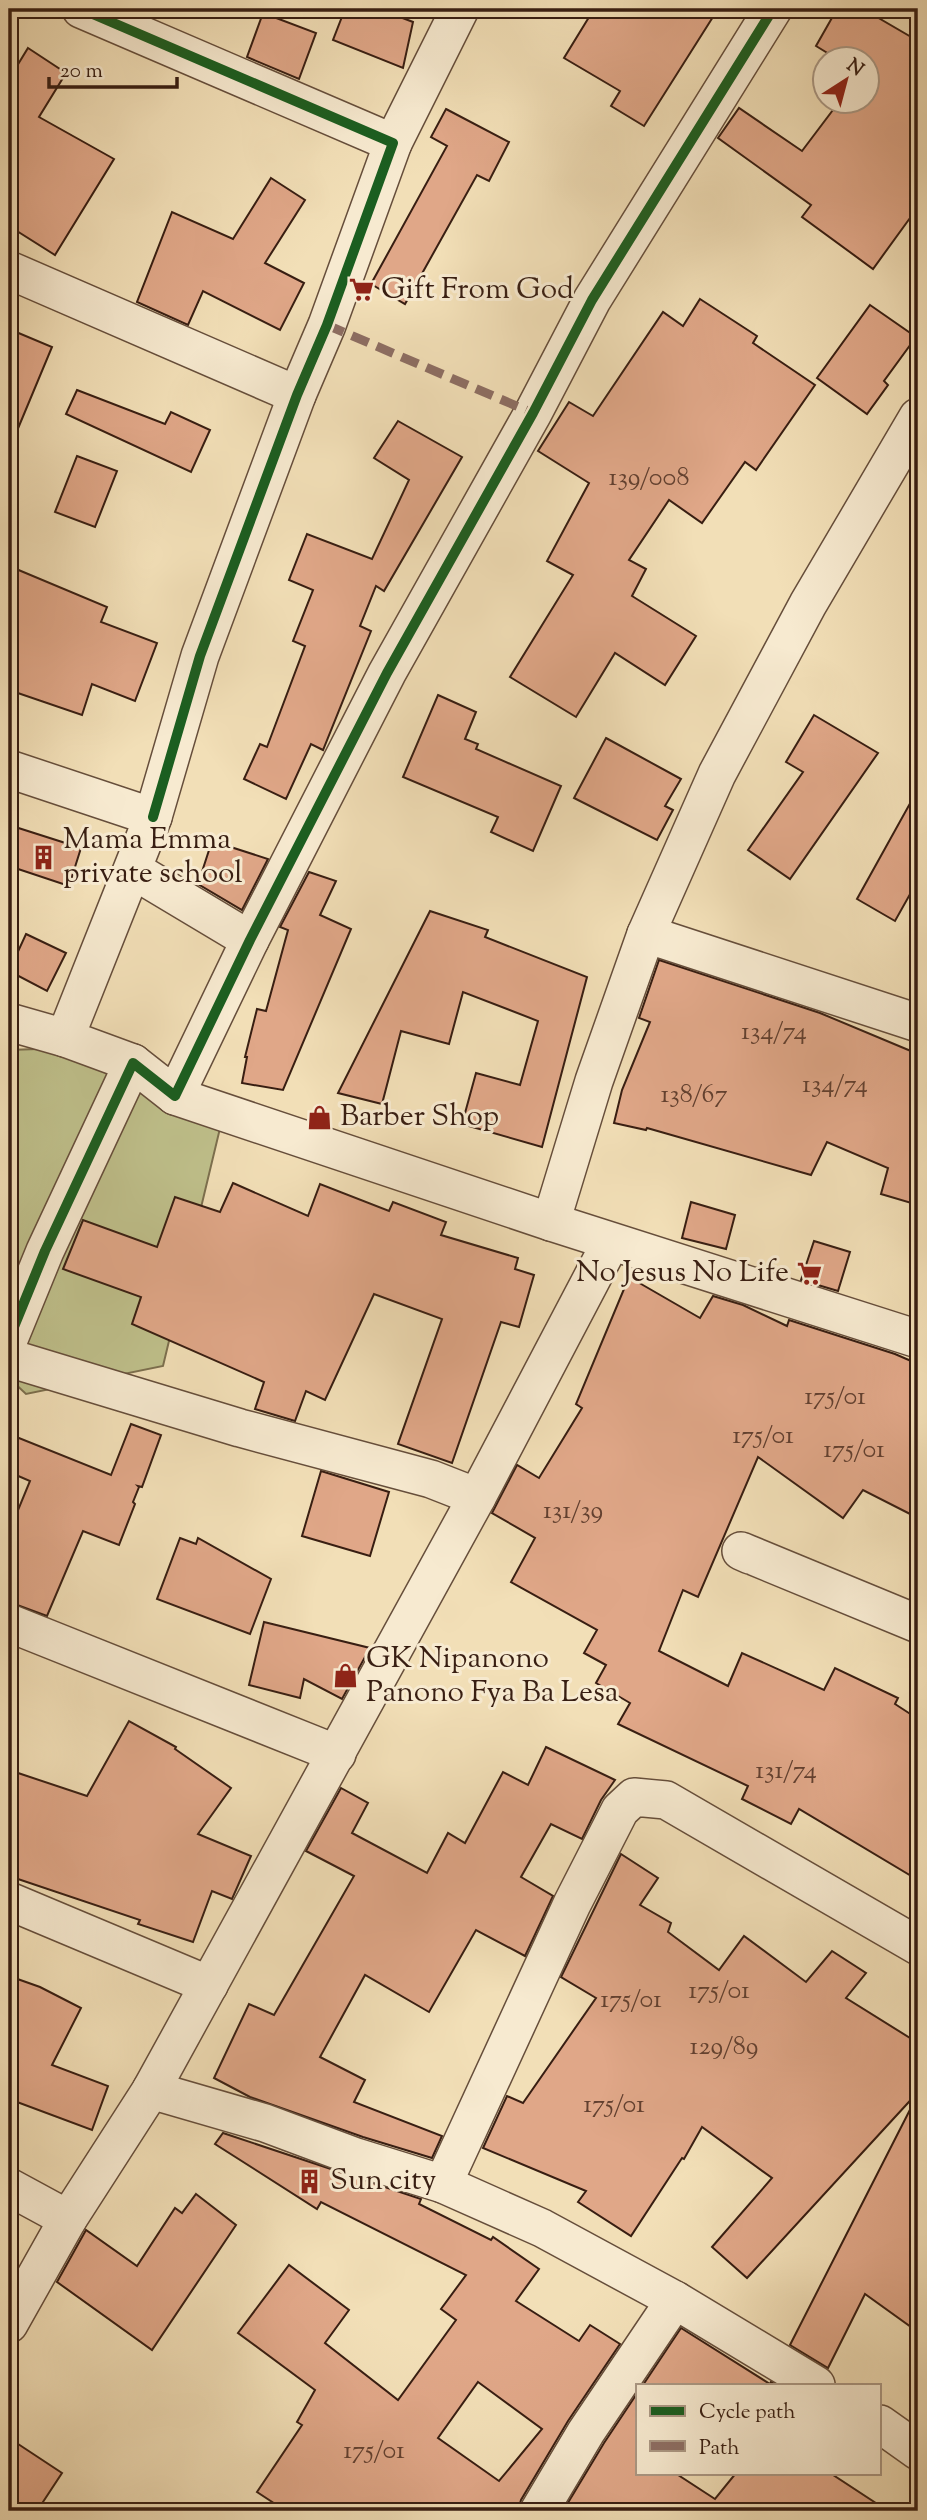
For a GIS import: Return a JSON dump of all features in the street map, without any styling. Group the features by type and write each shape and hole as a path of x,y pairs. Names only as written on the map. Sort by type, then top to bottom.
{"street":[{"path":"81,9 393,143"},
{"path":"65,1038 153,817 200,656 327,325 393,143 460,9"},
{"path":"175,1096 250,940 387,673 533,413 592,300 773,9"},
{"path":"9,270 298,395"},
{"path":"551,1222 594,1081 646,934 717,774 807,604 918,417"},
{"path":"9,769 153,817"},
{"path":"133,870 250,940"},
{"path":"646,934 918,1023"},
{"path":"9,1022 65,1038 134,1063 175,1096 611,1242 918,1339"},
{"path":"9,1339 45,1251 134,1063"},
{"path":"9,2324 68,2219 151,2090 477,1497 611,1242"},
{"path":"9,1358 240,1428 432,1479 477,1497"},
{"path":"750,1555 741,1551 918,1623"},
{"path":"9,1623 337,1754"},
{"path":"443,2184 572,1904 620,1810 634,1797 666,1800 918,1946"},
{"path":"9,1901 209,1985"},
{"path":"151,2090 264,2123 356,2157 443,2184 542,2228 675,2300 814,2384"},
{"path":"9,2188 68,2219"},
{"path":"540,2511 586,2432 675,2300"},
{"path":"881,2425 918,2451"}],"green space":[{"path":"125,1046 222,1120 163,1366 26,1394 9,1378 9,1050"}],"building":[{"path":"345,9 379,9 413,22 403,68 333,40"},
{"path":"594,9 718,9 644,126 611,106 620,91 564,58"},
{"path":"837,9 863,9 918,41 918,207 873,269 802,217 811,205 718,138 739,108 802,151 828,116 881,116 881,46 816,46"},
{"path":"263,13 316,33 299,79 247,57"},
{"path":"28,48 66,73 39,117 114,159 55,255 9,226 9,79"},
{"path":"446,109 509,142 489,181 477,175 405,304 371,284 447,146 431,137"},
{"path":"271,178 305,200 265,263 304,283 280,330 203,291 188,325 137,302 172,212 233,239"},
{"path":"700,299 757,336 753,343 815,385 756,470 745,462 702,523 669,500 629,560 646,569 632,596 696,636 665,685 615,653 576,717 510,677 573,575 547,561 589,483 538,451 569,402 593,416 663,312 683,326"},
{"path":"870,305 916,337 884,381 888,385 867,414 817,378"},
{"path":"9,329 52,347 9,450"},
{"path":"77,390 165,424 171,412 210,430 191,472 66,414"},
{"path":"398,421 462,457 384,591 376,586 360,626 371,631 323,750 311,744 286,799 244,779 260,744 267,747 305,646 293,641 313,590 289,580 307,534 372,559 409,480 374,458"},
{"path":"77,456 117,471 95,527 55,512"},
{"path":"9,566 107,607 101,622 157,643 135,701 92,684 82,715 9,690"},
{"path":"438,695 476,712 465,739 478,744 476,749 561,786 533,851 491,832 498,817 403,777"},
{"path":"814,715 878,753 790,879 748,850 803,772 786,762"},
{"path":"606,738 681,779 665,806 673,810 657,840 574,798"},
{"path":"918,789 918,880 895,921 857,899"},
{"name":"Mama Emma private school","path":"9,825 81,848 69,886 9,866"},
{"path":"212,841 268,859 242,910 198,884"},
{"path":"309,872 336,881 320,915 351,929 283,1090 242,1083 245,1057 257,1009 266,1011 288,930 280,927"},
{"path":"430,911 488,930 485,937 587,977 542,1147 462,1124 476,1073 520,1085 538,1021 463,992 449,1044 401,1031 382,1104 338,1093"},
{"path":"26,934 66,953 47,991 9,971"},
{"path":"659,960 820,1013 918,1054 918,1205 881,1194 888,1168 827,1142 811,1175 647,1128 646,1130 614,1123 622,1090 650,1022 639,1018"},
{"path":"233,1183 308,1216 320,1184 389,1211 393,1202 446,1222 441,1235 518,1258 515,1269 534,1275 519,1327 501,1322 452,1463 398,1444 442,1319 374,1294 325,1400 306,1391 295,1421 255,1409 264,1382 132,1324 141,1297 63,1269 83,1220 157,1247 175,1197 220,1212"},
{"path":"691,1202 735,1215 726,1249 682,1238"},
{"path":"814,1241 850,1252 838,1291 801,1280"},
{"path":"629,1277 700,1318 713,1296 743,1305 787,1326 789,1320 918,1364 918,1518 863,1490 843,1518 758,1457 698,1597 683,1590 659,1651 728,1686 742,1653 824,1690 835,1668 898,1698 895,1704 918,1719 918,1880 799,1809 791,1824 742,1799 748,1786 618,1724 630,1703 596,1683 606,1665 584,1653 597,1630 511,1582 535,1538 492,1513 517,1465 539,1478 582,1408 576,1404"},
{"path":"131,1424 161,1435 142,1487 138,1486 133,1502 135,1504 119,1545 83,1531 47,1616 9,1602 9,1532 30,1481 9,1472 9,1434 111,1475"},
{"path":"321,1471 389,1492 370,1556 302,1536"},
{"path":"180,1538 196,1544 198,1538 271,1579 250,1634 157,1599"},
{"path":"264,1622 370,1648 342,1699 304,1679 300,1698 249,1685"},
{"path":"129,1721 176,1747 175,1749 231,1788 198,1834 251,1856 232,1899 212,1891 193,1942 138,1924 140,1920 9,1876 9,1770 87,1796"},
{"path":"546,1747 615,1780 601,1800 582,1839 551,1824 521,1877 553,1896 525,1956 476,1930 429,2012 365,1975 320,2057 365,2080 354,2102 442,2136 432,2158 250,2097 214,2078 249,2004 274,2015 354,1876 306,1851 341,1788 368,1803 352,1833 427,1873 448,1833 465,1843 503,1772 528,1785"},
{"path":"621,1854 658,1878 640,1905 671,1923 668,1932 719,1970 744,1936 806,1982 832,1951 866,1973 846,1998 918,2043 918,2092 747,2278 712,2247 772,2178 702,2127 684,2159 682,2158 631,2236 578,2202 586,2191 483,2148 507,2096 523,2103 596,1998 561,1977"},
{"path":"9,1976 40,1987 81,2008 52,2065 108,2086 92,2130 9,2099"},
{"path":"918,2094 918,2332 865,2294 828,2368 790,2345"},
{"path":"223,2133 421,2199 419,2204 491,2240 493,2237 539,2269 516,2301 579,2341 590,2325 620,2344 568,2421 521,2500 518,2511 286,2511 257,2492 302,2425 297,2422 315,2390 238,2333 289,2265 349,2310 325,2343 398,2400 456,2320 441,2309 466,2275 321,2202 317,2209 215,2144","holes":["478,2382 542,2429 499,2481 438,2438"]},
{"path":"196,2194 236,2225 152,2350 57,2282 86,2230 137,2266 175,2208 182,2213"},
{"path":"681,2328 770,2384 644,2384"},
{"path":"636,2395 636,2474 677,2474 715,2499 735,2474 832,2474 888,2511 563,2511"},
{"path":"9,2438 62,2473 37,2511 9,2511"}],"marked path":[{"path":"327,325 533,413"}],"cycle path":[{"path":"81,9 393,143 327,325 297,395 200,656 153,817"},
{"path":"9,1339 45,1251 133,1063 175,1096 250,940 387,673 533,413 592,300 773,9"}],"place":[{"name":"Gift From God","path":"361,290"},
{"name":"Mama Emma private school","path":"43,857"},
{"name":"Barber Shop","path":"320,1117"},
{"name":"No Jesus No Life","path":"809,1273"},
{"name":"GK Nipanono Panono Fya Ba Lesa","path":"346,1676"},
{"name":"Sun city","path":"310,2181"}]}
